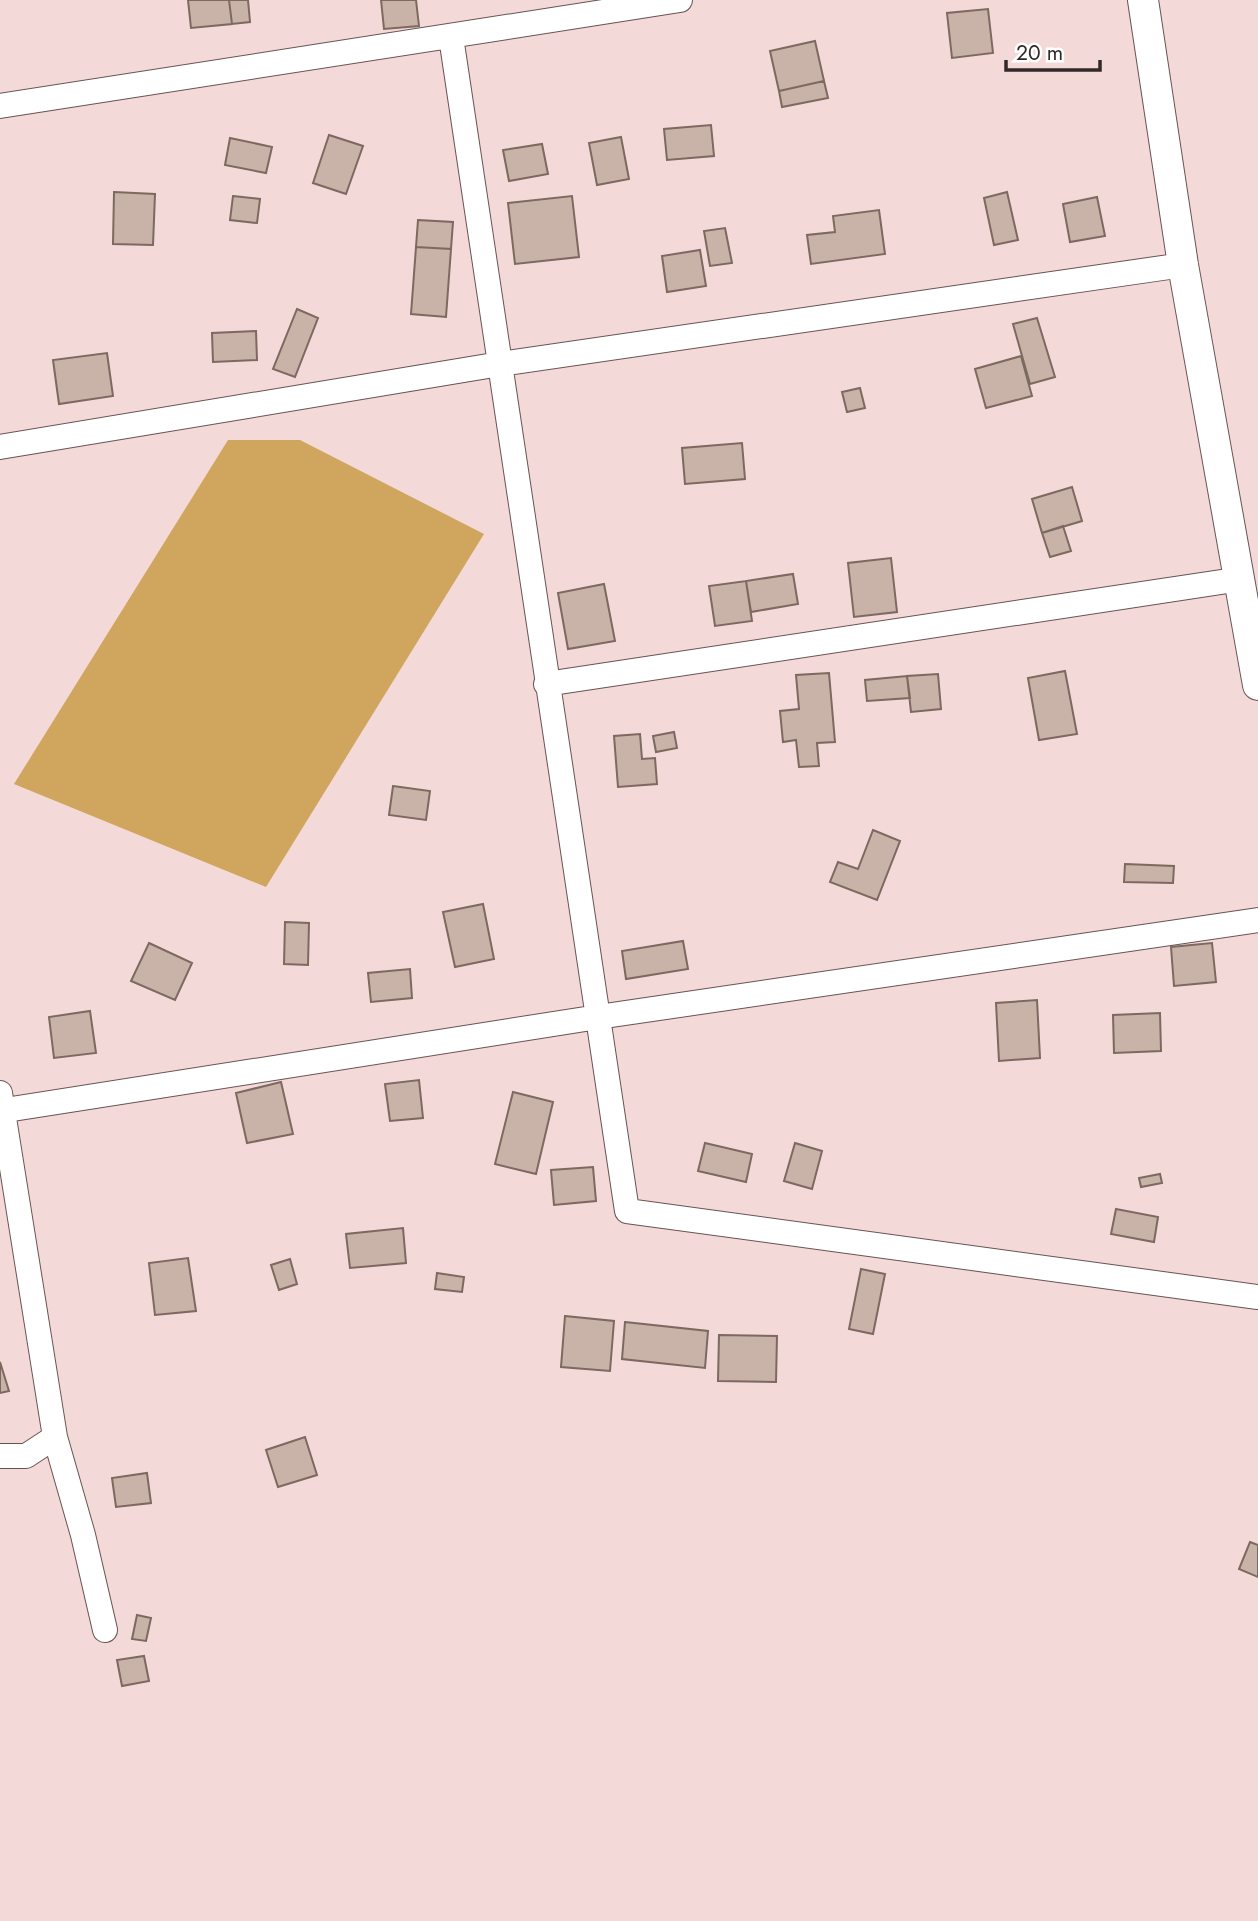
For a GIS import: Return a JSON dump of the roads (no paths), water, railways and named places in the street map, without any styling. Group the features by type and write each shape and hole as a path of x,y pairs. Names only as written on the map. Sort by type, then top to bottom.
{"street":[{"path":"0,106 680,0"},
{"path":"1143,0 1182,265 1241,579 1258,685"},
{"path":"451,37 627,1211 1258,1297"},
{"path":"0,447 500,364 1182,265"},
{"path":"546,684 1241,579"},
{"path":"104,1630 83,1535 55,1437 1,1105 1258,920"},
{"path":"0,1456 26,1456 55,1437"}]}
